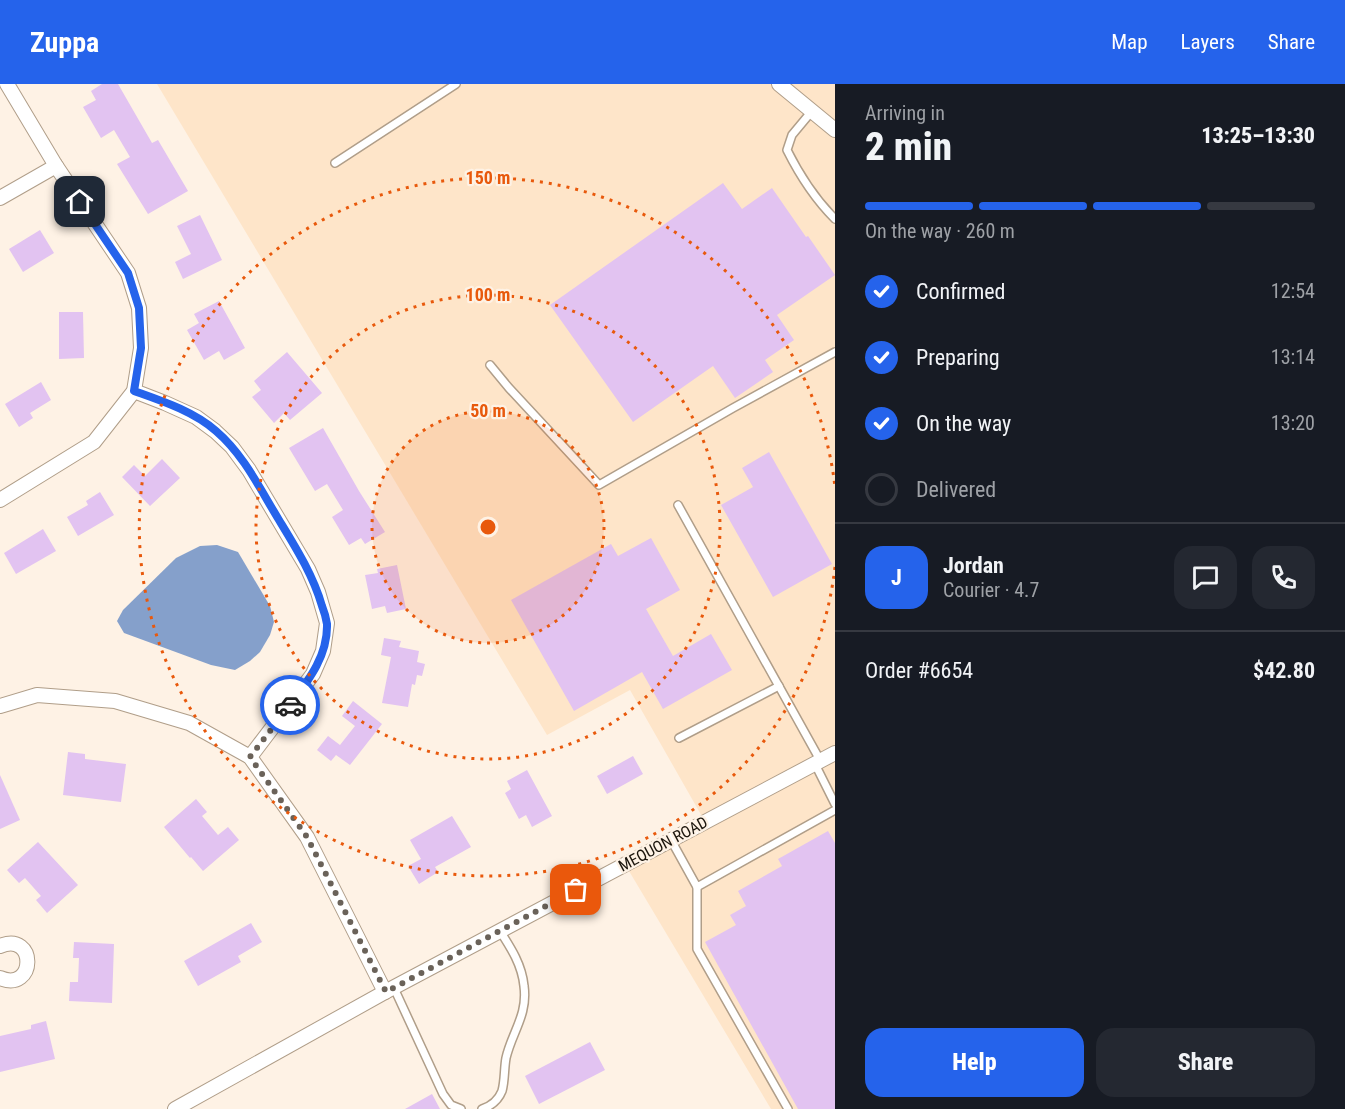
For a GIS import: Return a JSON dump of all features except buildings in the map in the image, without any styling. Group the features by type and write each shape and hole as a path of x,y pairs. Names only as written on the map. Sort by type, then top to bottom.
{"street":[{"path":"0,500 94,442 134,391 141,348 139,308 128,273 56,166 7,84"},
{"path":"779,84 835,130"},
{"path":"0,198 56,166"},
{"path":"134,391 196,417 232,447 249,470 308,569 318,592 327,623 323,651 313,674 250,757"},
{"path":"0,706 37,695 114,700 189,723 250,757 307,837 390,990"},
{"name":"MEQUON ROAD","path":"176,1109 390,990 835,753"},
{"path":"0,946 17,945 22,948 28,959 26,971 22,975 11,980 0,978"}],"lane":[{"path":"335,163 456,84"},
{"path":"812,111 792,135 787,150 799,174 824,209 835,219"},
{"path":"490,365 599,485 835,352"},
{"path":"678,505 779,686 835,804"},
{"path":"679,738 779,686"},
{"path":"696,886 835,810"},
{"path":"671,840 696,886 697,949 788,1109"},
{"path":"482,1109 496,1101 502,1091 506,1060 525,1006 520,968 513,950 500,931"},
{"path":"390,990 443,1094 451,1104 461,1109"}],"shaded area":[{"path":"157,84 835,84 835,1109 771,1109 629,871 708,827 630,690 547,735"}],"water":[{"path":"217,545 238,552 270,606 274,622 270,635 260,652 235,670 211,665 124,633 117,621 123,610 176,558 200,546"}],"way so far":[{"path":"290,705 250,757 307,837 386,992 576,890"}],"route":[{"path":"80,202 128,273 139,308 141,348 134,391 196,417 232,447 249,470 308,569 318,592 327,623 323,651 313,674 290,705"}]}
